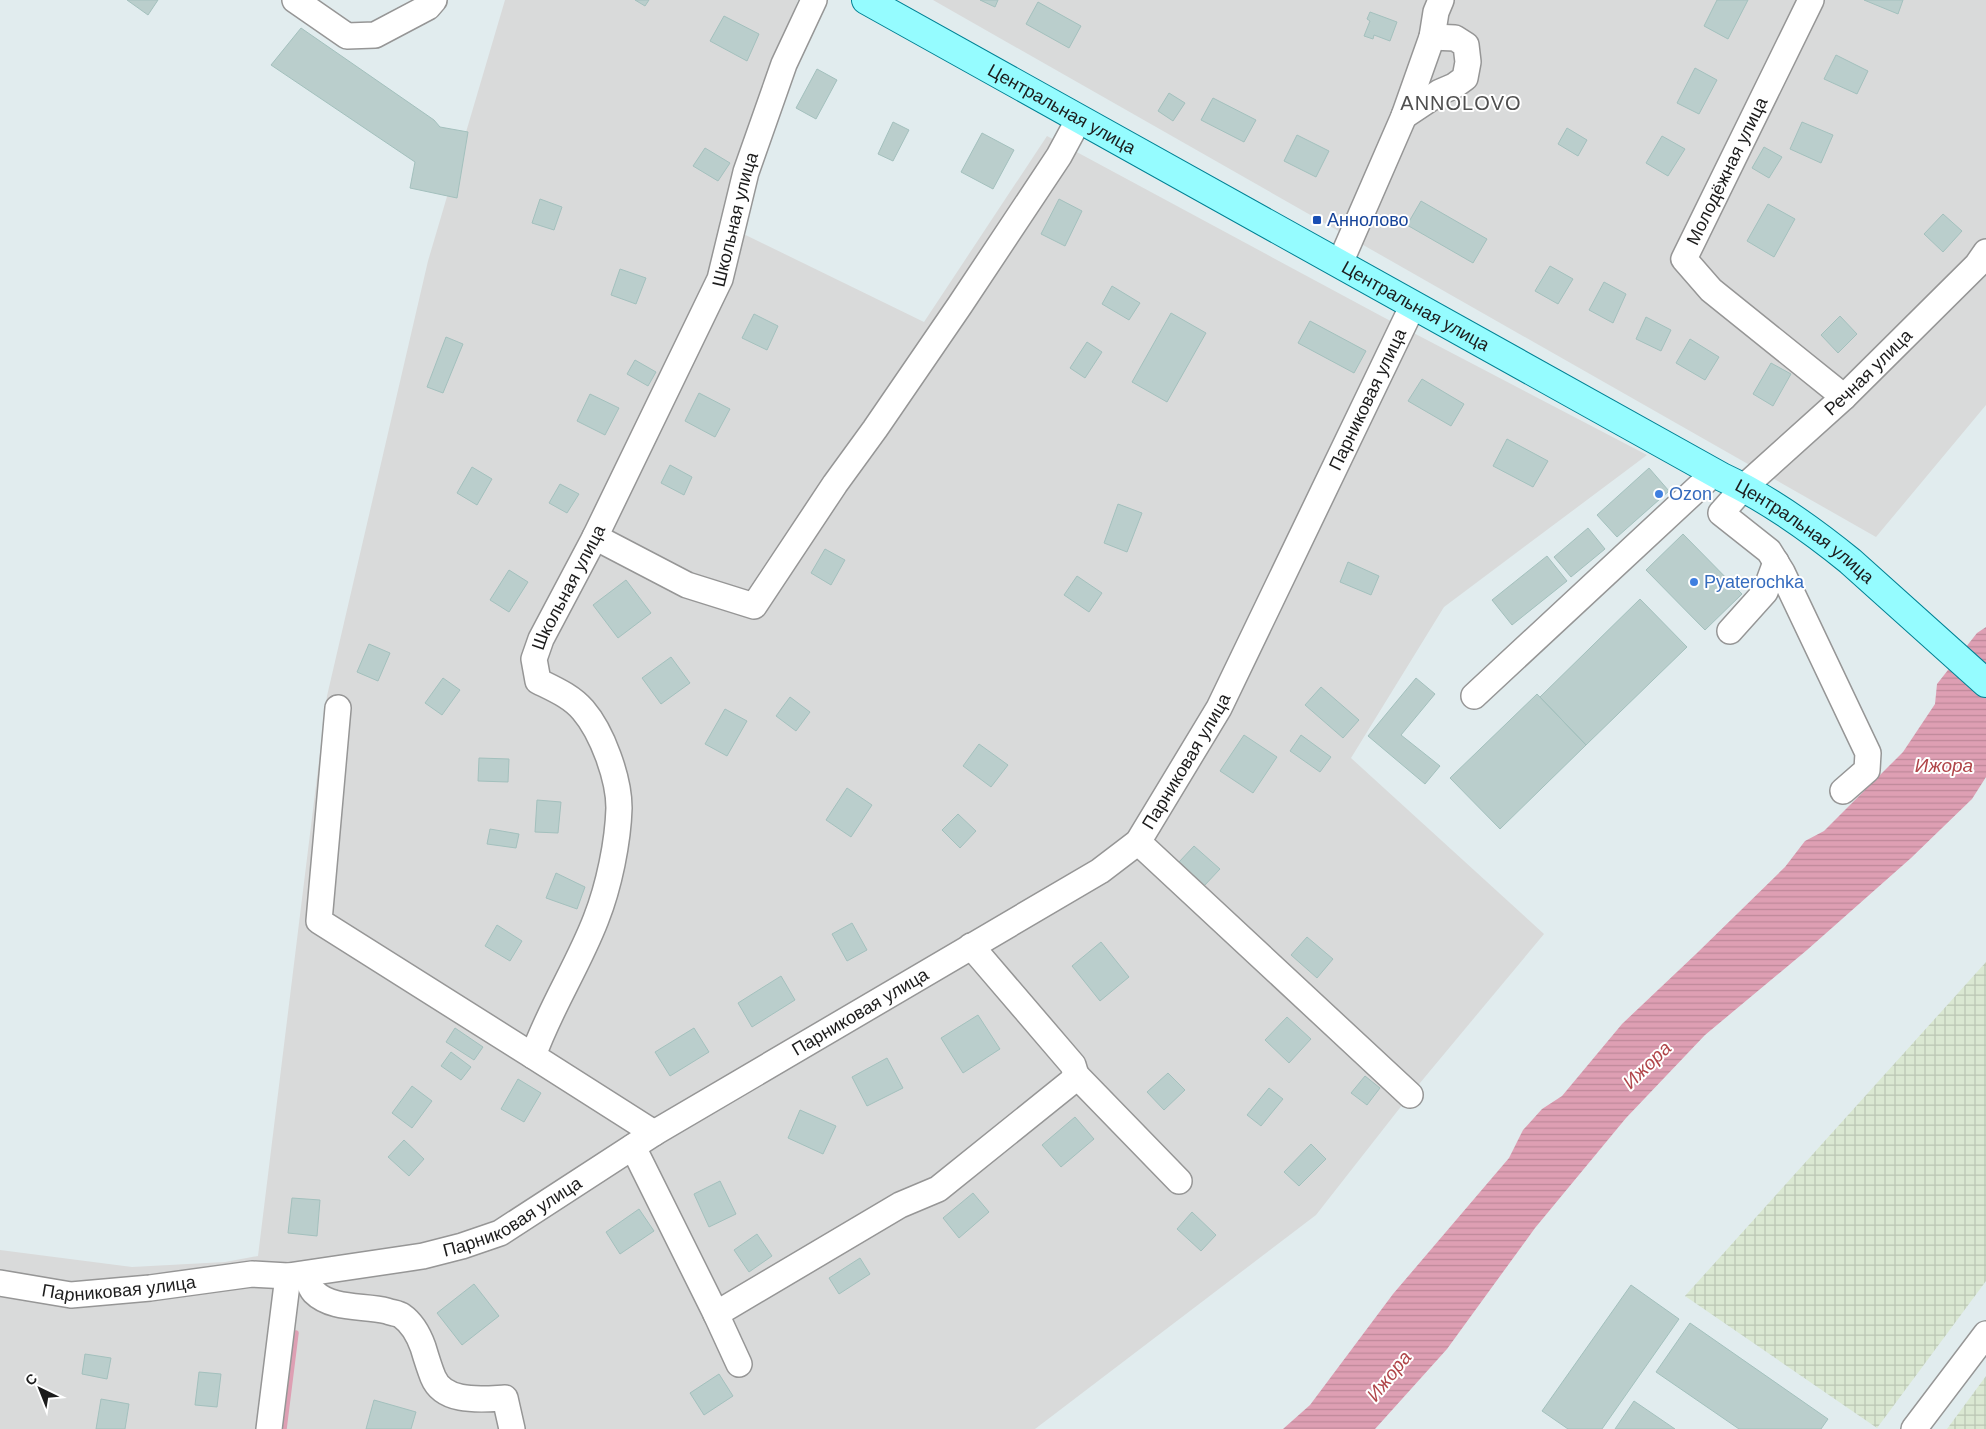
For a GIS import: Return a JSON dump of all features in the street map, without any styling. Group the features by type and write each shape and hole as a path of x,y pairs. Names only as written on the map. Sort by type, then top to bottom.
{"main road":[{"name":"Центральная улица","path":"866,0 1714,473 1744,487 1844,556 1986,683"}],"street":[{"path":"295,0 347,36 375,35 428,7 434,0"},
{"name":"Школьная улица","path":"533,1056 542,1030 597,918 610,869 619,806 614,776 605,747 595,727 582,709 564,694 538,681 534,660 541,639 595,537 720,279 746,172 784,64 814,0"},
{"path":"1340,263 1404,116 1432,37 1436,12 1441,0"},
{"name":"Молодёжная улица","path":"1810,0 1684,259 1711,290 1844,397"},
{"path":"1404,116 1465,78 1468,62 1466,45 1455,38 1432,37"},
{"path":"595,537 687,585 754,606 835,484 960,305 1059,156 1079,119"},
{"name":"Речная улица","path":"1776,562 1768,551 1721,513 1744,487 1844,397 1977,265 1986,252"},
{"name":"Парниковая улица","path":"0,1283 71,1294 150,1288 252,1274 297,1275 423,1256 462,1246 500,1233 654,1132 1100,871 1138,842 1219,708 1413,306"},
{"path":"1474,696 1714,473"},
{"path":"1730,631 1765,592 1776,562"},
{"path":"1776,562 1868,753 1867,770 1843,791"},
{"path":"338,708 319,920 654,1132"},
{"path":"1138,842 1410,1095"},
{"path":"971,946 1072,1065 1076,1075 1179,1181"},
{"path":"716,1314 900,1205 938,1189 1071,1082 1076,1075"},
{"path":"633,1147 716,1314 738,1364"},
{"path":"269,1429 297,1275"},
{"path":"297,1275 312,1291 327,1301 375,1308 400,1315 412,1326 420,1339 433,1378 441,1388 450,1394 463,1397 478,1399 506,1398 512,1429"},
{"path":"1914,1429 1986,1334"}],"shaded area":[{"path":"505,0 798,0 719,222 924,322 1047,136 1383,317 1647,455 1444,607 1351,758 1544,934 1410,1095 1316,1215 1035,1429 0,1429 0,1250 132,1267 225,1262 258,1256 327,696 428,261"},
{"path":"933,0 1986,0 1986,405 1876,537"},
{"path":"1986,962 1986,1281 1877,1428 1685,1296"},
{"path":"1986,1376 1986,1429 1947,1429"}],"water":[{"name":"Ижора","path":"1986,627 1986,777 1972,799 1911,858 1807,950 1705,1035 1626,1118 1535,1228 1447,1349 1375,1429 1283,1429 1310,1405 1393,1294 1509,1158 1523,1130 1542,1109 1562,1096 1622,1024 1785,867 1805,841 1824,831 1903,752 1935,704 1937,684 1977,633"}],"building":[{"path":"127,0 158,0 148,15"},
{"path":"635,0 649,0 645,6"},
{"path":"980,0 998,0 995,7"},
{"path":"1717,0 1748,0 1728,39 1704,26"},
{"path":"1864,0 1903,0 1898,14"},
{"path":"1038,2 1081,26 1069,48 1026,24"},
{"path":"1370,12 1397,22 1390,41 1374,35 1373,39 1364,36 1370,21 1367,19"},
{"path":"724,16 759,34 747,61 710,41"},
{"path":"301,28 434,120 440,127 468,132 457,198 410,188 415,162 271,65"},
{"path":"1836,55 1868,71 1857,94 1824,79"},
{"path":"1695,68 1717,80 1699,114 1677,103"},
{"path":"817,69 837,80 816,119 796,108"},
{"path":"1169,93 1185,103 1173,121 1158,111"},
{"path":"1213,98 1256,120 1244,142 1201,120"},
{"path":"893,122 909,130 893,161 878,154"},
{"path":"1802,122 1833,135 1821,163 1790,149"},
{"path":"1567,128 1587,140 1578,156 1558,144"},
{"path":"982,133 1014,150 993,189 961,172"},
{"path":"1297,135 1329,151 1316,177 1284,161"},
{"path":"1662,136 1685,149 1668,176 1646,163"},
{"path":"1764,147 1782,157 1769,178 1752,168"},
{"path":"705,148 730,163 718,181 693,166"},
{"path":"540,199 562,207 554,230 532,223"},
{"path":"1059,199 1082,211 1065,246 1041,234"},
{"path":"1421,201 1487,239 1473,263 1407,225"},
{"path":"1768,204 1795,219 1774,257 1747,241"},
{"path":"1943,214 1962,231 1943,252 1924,234"},
{"path":"1550,266 1573,279 1558,304 1535,291"},
{"path":"620,269 646,278 636,304 611,295"},
{"path":"1604,282 1626,294 1613,323 1589,310"},
{"path":"1112,286 1140,303 1129,320 1102,304"},
{"path":"1171,313 1206,333 1167,402 1132,382"},
{"path":"754,314 778,326 767,350 742,338"},
{"path":"1840,316 1857,334 1838,353 1821,335"},
{"path":"1646,317 1671,330 1661,351 1636,339"},
{"path":"1310,321 1366,351 1354,373 1298,343"},
{"path":"446,337 463,344 443,393 427,387"},
{"path":"1690,339 1719,357 1705,380 1676,363"},
{"path":"1087,342 1102,352 1085,378 1070,368"},
{"path":"635,360 656,372 648,386 627,374"},
{"path":"1771,363 1791,374 1773,406 1753,394"},
{"path":"1422,379 1464,404 1451,426 1408,401"},
{"path":"699,393 730,409 715,437 685,421"},
{"path":"590,394 619,408 605,435 577,421"},
{"path":"1507,439 1548,461 1533,487 1493,466"},
{"path":"670,465 692,477 684,495 661,483"},
{"path":"472,467 492,479 477,505 457,493"},
{"path":"1649,468 1669,491 1617,537 1597,515"},
{"path":"560,484 579,494 567,513 549,503"},
{"path":"1118,504 1142,513 1127,552 1104,543"},
{"path":"1588,528 1605,549 1571,577 1554,557"},
{"name":"Pyaterochka","path":"1683,534 1742,594 1705,630 1646,570"},
{"path":"825,549 845,560 831,585 811,573"},
{"path":"1547,556 1567,581 1512,625 1492,600"},
{"path":"1348,562 1379,576 1371,595 1340,582"},
{"path":"509,570 528,582 509,612 490,600"},
{"path":"1077,576 1102,593 1089,612 1064,595"},
{"path":"626,580 651,613 618,638 593,605"},
{"path":"1640,599 1687,647 1586,745 1540,697"},
{"path":"369,644 390,653 378,681 357,672"},
{"path":"671,657 690,683 661,704 642,678"},
{"path":"443,678 460,690 442,715 425,703"},
{"path":"1416,678 1435,694 1401,735 1440,766 1425,784 1368,736"},
{"path":"1321,687 1359,720 1343,738 1305,705"},
{"path":"1537,694 1586,745 1500,829 1450,778"},
{"path":"790,697 810,712 796,731 776,716"},
{"path":"725,709 747,721 727,756 705,744"},
{"path":"1244,735 1277,757 1253,793 1220,771"},
{"path":"1301,735 1331,757 1320,772 1290,751"},
{"path":"979,744 1008,765 991,787 963,766"},
{"path":"479,758 509,759 508,782 478,781"},
{"path":"847,788 872,805 851,837 826,820"},
{"path":"537,800 561,802 558,833 535,832"},
{"path":"958,814 976,831 960,848 942,830"},
{"path":"490,829 519,834 516,848 487,844"},
{"path":"1194,846 1220,869 1204,886 1179,862"},
{"path":"556,873 585,887 577,909 546,898"},
{"path":"852,923 867,950 847,961 832,934"},
{"path":"497,925 522,941 510,961 485,946"},
{"path":"1307,937 1333,959 1317,978 1291,955"},
{"path":"1101,942 1129,977 1100,1001 1072,966"},
{"path":"781,976 795,1000 752,1027 738,1003"},
{"path":"978,1015 1000,1049 963,1073 941,1038"},
{"path":"1287,1017 1311,1039 1289,1063 1265,1040"},
{"path":"455,1028 483,1047 474,1060 446,1042"},
{"path":"694,1028 709,1052 670,1076 655,1052"},
{"path":"451,1052 471,1067 461,1080 441,1066"},
{"path":"887,1058 903,1088 867,1106 852,1077"},
{"path":"1168,1073 1185,1090 1164,1110 1147,1092"},
{"path":"1365,1076 1380,1088 1367,1105 1351,1093"},
{"path":"518,1079 541,1093 524,1122 501,1109"},
{"path":"412,1086 432,1101 412,1128 392,1113"},
{"path":"1269,1088 1283,1099 1261,1126 1247,1115"},
{"path":"800,1110 836,1126 823,1154 788,1138"},
{"path":"1075,1117 1094,1139 1061,1167 1042,1145"},
{"path":"404,1140 424,1159 409,1176 388,1157"},
{"path":"1311,1144 1326,1159 1299,1186 1284,1172"},
{"path":"720,1181 736,1214 709,1227 694,1194"},
{"path":"973,1193 989,1212 959,1238 943,1218"},
{"path":"292,1198 320,1200 317,1236 288,1233"},
{"path":"639,1209 654,1231 620,1254 606,1232"},
{"path":"1192,1212 1216,1235 1201,1251 1177,1229"},
{"path":"757,1234 772,1256 749,1272 734,1250"},
{"path":"860,1258 870,1274 839,1294 829,1278"},
{"path":"474,1284 499,1316 462,1345 437,1313"},
{"path":"1631,1285 1679,1319 1602,1429 1568,1429 1542,1411"},
{"path":"1690,1323 1828,1419 1821,1429 1739,1429 1656,1372"},
{"path":"85,1354 111,1358 107,1379 82,1374"},
{"path":"199,1372 221,1374 217,1407 195,1405"},
{"path":"719,1374 733,1396 704,1415 690,1393"},
{"path":"101,1399 129,1404 125,1429 96,1429"},
{"path":"374,1400 416,1412 411,1429 366,1429"},
{"path":"1634,1401 1675,1429 1615,1429"}],"waterway":[{"path":"284,1429 296,1333"}],"place":[{"name":"Аннолово","path":"1317,220"},
{"name":"Ozon","path":"1659,494"},
{"name":"Pyaterochka","path":"1694,582"}],"district":[{"name":"ANNOLOVO","path":"1461,103"}]}
